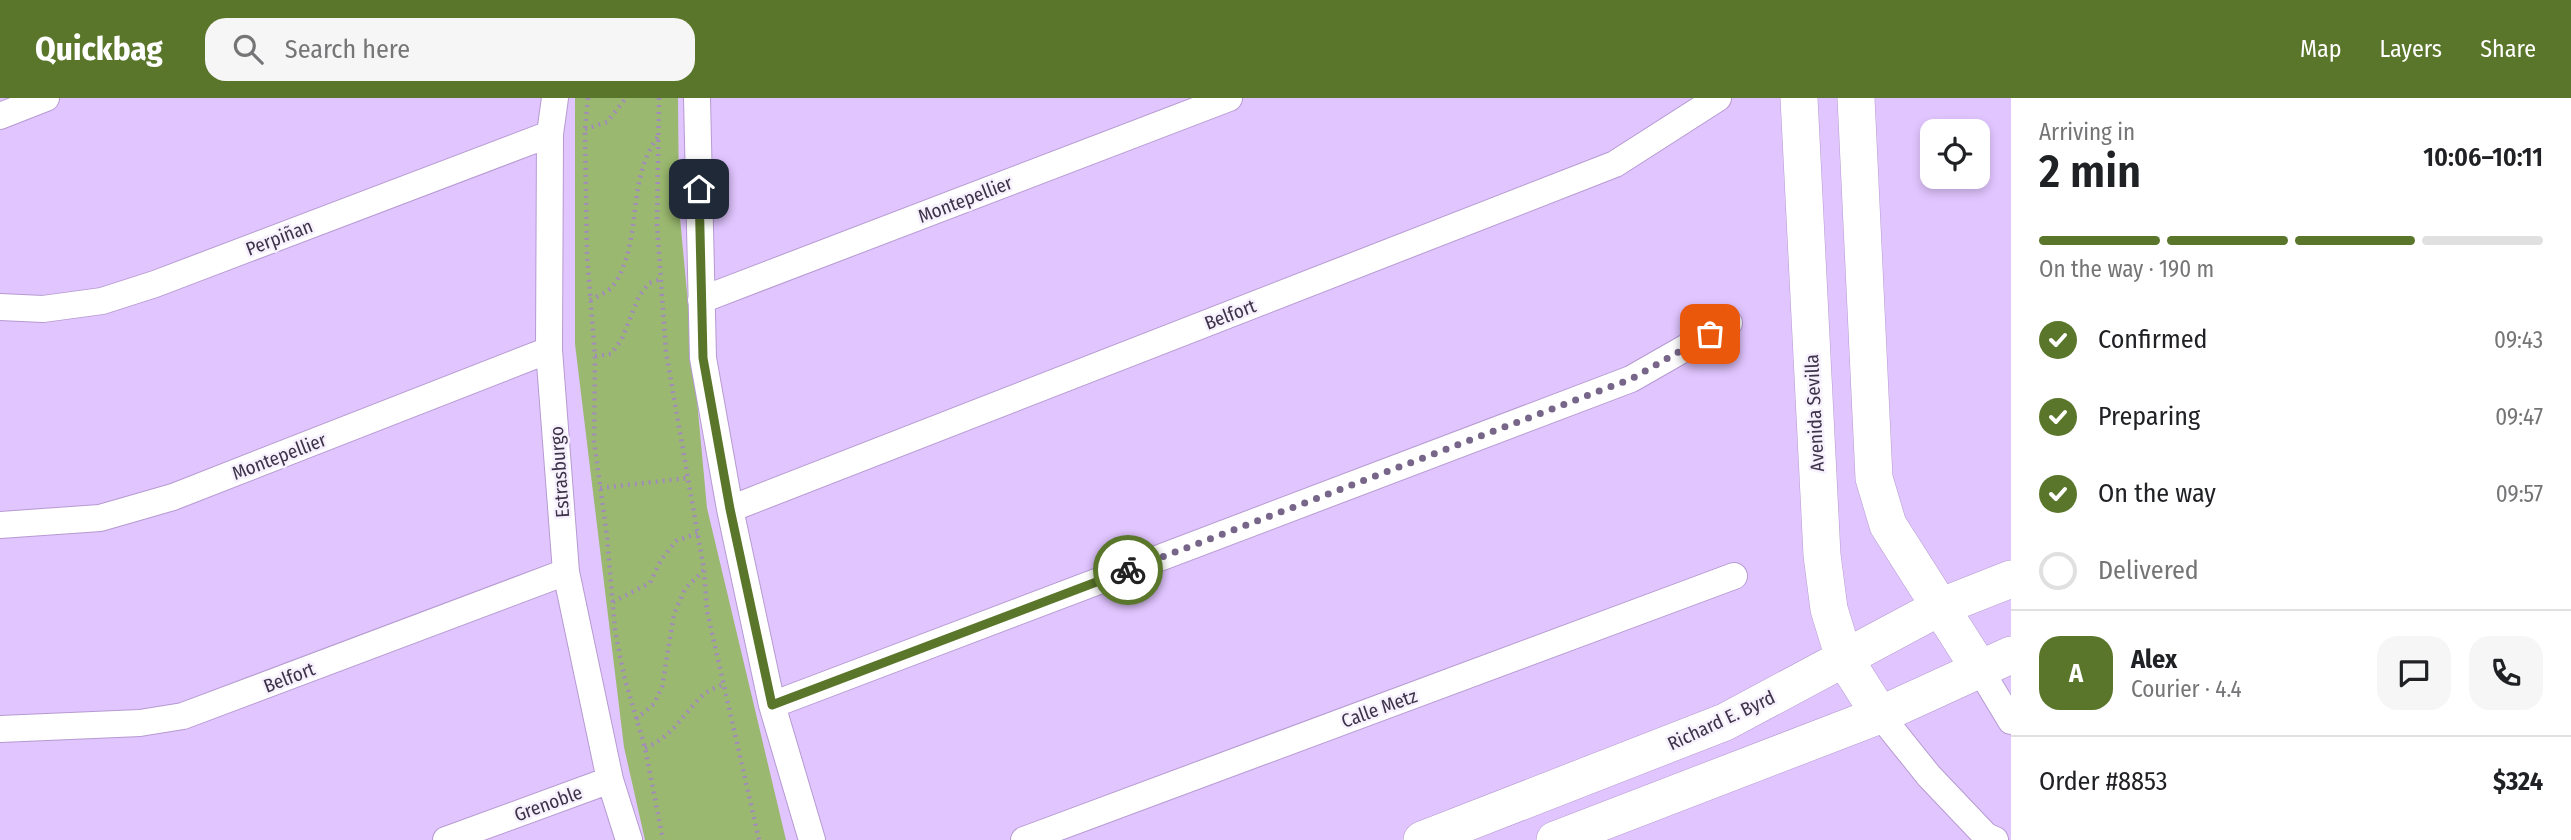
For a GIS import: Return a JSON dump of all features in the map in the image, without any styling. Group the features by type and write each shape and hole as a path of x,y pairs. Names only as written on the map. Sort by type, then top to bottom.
{"street":[{"path":"0,116 46,98"},
{"name":"Estrasburgo","path":"555,98 550,134 550,350 566,572 610,780 629,840"},
{"path":"697,98 703,358 730,509 772,705 812,840"},
{"name":"Montepellier","path":"701,300 1229,98"},
{"name":"Belfort","path":"730,509 1615,164 1718,98"},
{"name":"Avenida Sevilla","path":"1799,98 1822,555 1829,609 1844,658 1880,715"},
{"path":"1856,98 1874,478 1888,525 1940,607 1995,662 2011,721"},
{"name":"Perpiñan","path":"0,307 43,309 102,301 155,284 550,134"},
{"path":"772,705 1631,379 1730,323"},
{"name":"Montepellier","path":"0,525 100,518 173,497 550,350"},
{"name":"Belfort","path":"0,729 140,723 183,716 566,572"},
{"name":"Calle Metz","path":"1024,840 1734,576"},
{"name":"Richard E. Byrd","path":"1422,840 1725,722 1940,607 2011,579"},
{"path":"1555,840 1880,715 1995,662"},
{"path":"1880,715 1985,839 2011,824"},
{"name":"Grenoble","path":"446,840 610,780"}],"path":[{"path":"588,98 585,129 587,256 595,356 594,441 622,664 645,748 663,840"},
{"path":"585,129 607,122 626,98"},
{"path":"590,300 611,288 623,268 630,242 640,175 650,148 658,137"},
{"path":"595,356 611,354 622,339 639,296 649,283 661,279"},
{"path":"600,488 688,478"},
{"path":"613,602 650,583 661,560 676,541 698,533"},
{"path":"636,719 654,704 662,687 674,614 685,589 704,570"},
{"path":"645,748 661,741 678,727 705,693 724,684"}],"green space":[{"path":"575,98 678,98 679,207 707,508 786,840 645,840 624,747 575,344"}],"way so far":[{"path":"1128,570 1631,379 1710,334"}],"route":[{"path":"699,189 703,358 730,509 772,705 1128,570"}]}
